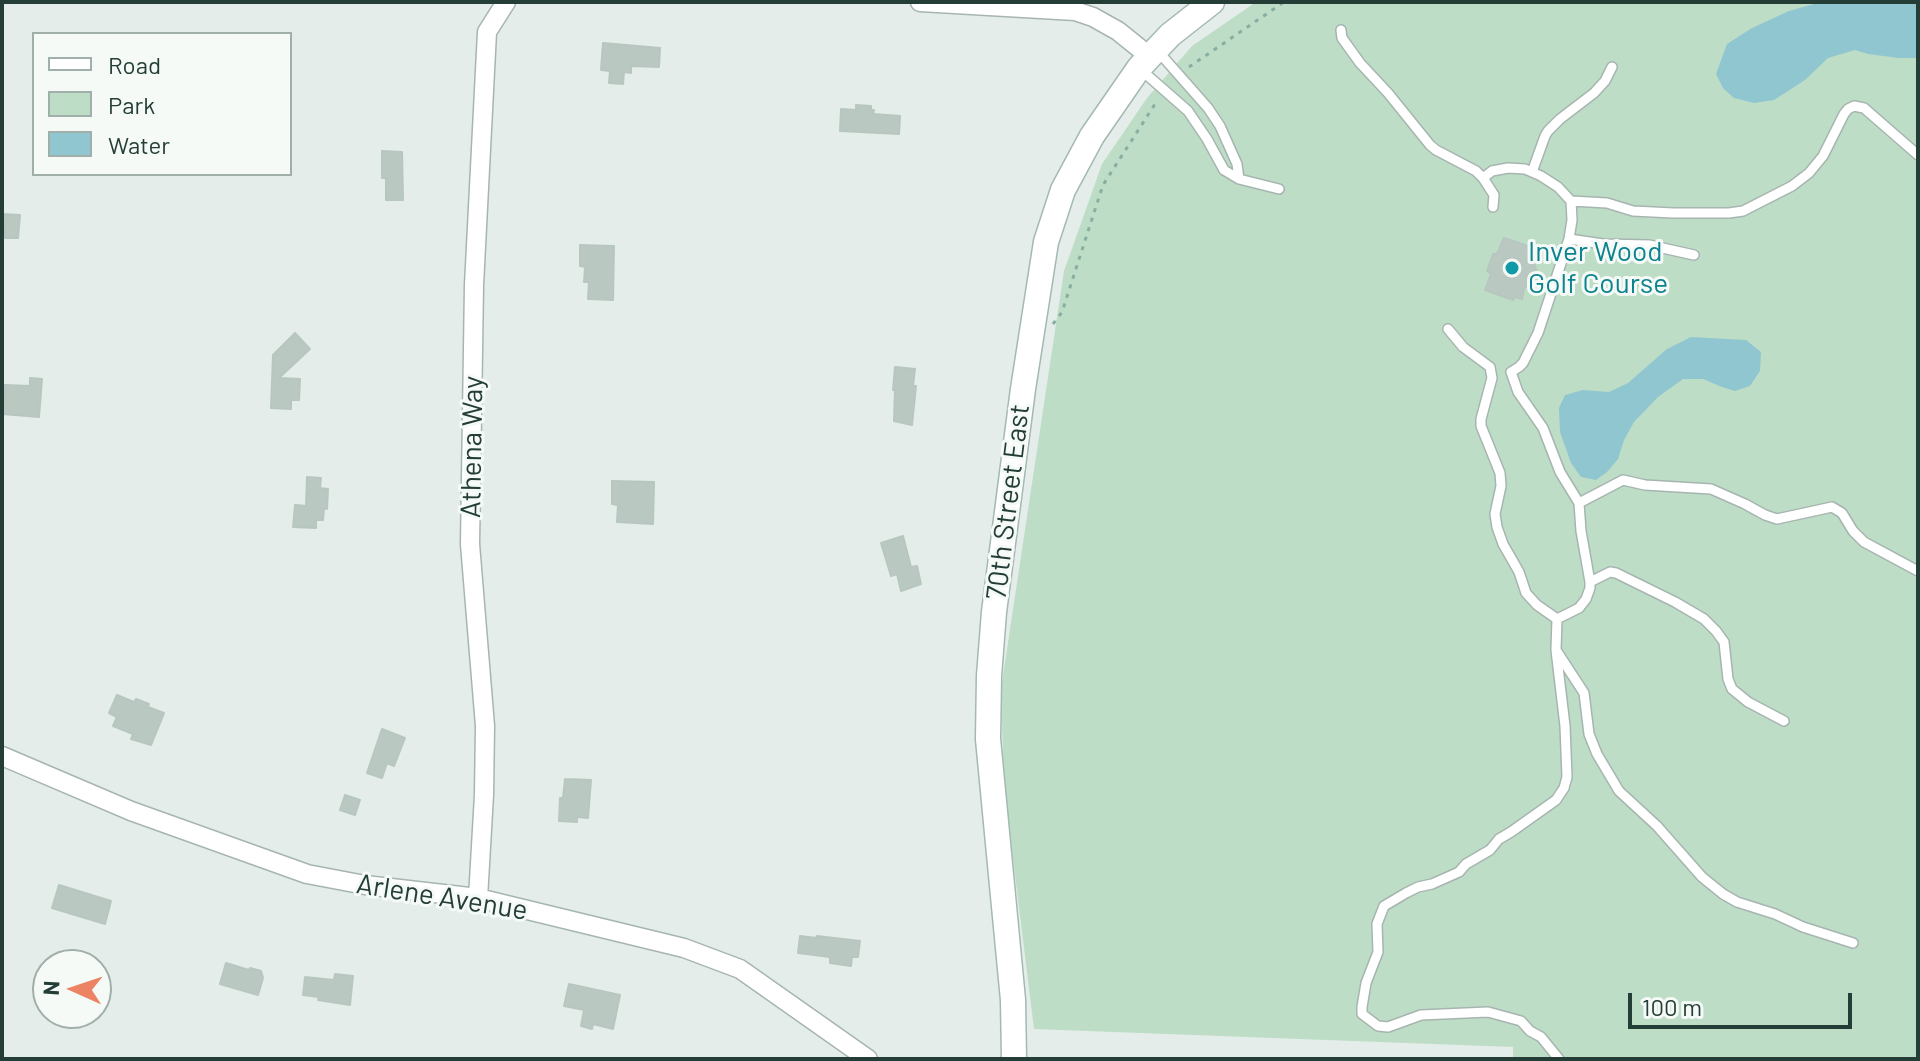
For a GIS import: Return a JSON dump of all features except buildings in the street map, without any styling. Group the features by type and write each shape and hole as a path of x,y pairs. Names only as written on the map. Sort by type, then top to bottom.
{"main road":[{"name":"70th Street East","path":"1014,1059 1013,1000 988,739 989,676 994,612 1023,389 1046,242 1063,190 1092,136 1148,57 1212,2"}],"street":[{"name":"Athena Way","path":"478,898 485,726 470,544 474,285 487,32 506,2"},
{"path":"920,2 1075,6 1118,31 1148,57"},
{"name":"Arlene Avenue","path":"2,756 131,811 307,874 365,885 478,898 684,948 740,969 868,1059"}],"lane":[{"path":"1341,30 1342,38 1360,63 1430,145 1483,178 1494,195 1493,207"},
{"path":"1148,57 1178,74 1208,108 1237,164 1239,179"},
{"path":"1148,57 1164,89 1188,111 1224,170 1239,179 1279,189"},
{"path":"1532,172 1548,131 1594,93 1612,67"},
{"path":"1571,201 1607,203 1633,211 1743,211 1792,186 1809,173 1823,156 1846,111 1854,106 1864,108 1918,155"},
{"path":"1448,329 1463,347 1490,367 1511,372 1519,367 1535,341 1569,239 1571,201 1558,187 1525,169 1492,171 1483,178"},
{"path":"1569,239 1603,244 1649,245 1694,255"},
{"path":"1490,367 1492,378 1481,426 1500,473 1501,486 1495,514 1497,527 1526,593 1557,619"},
{"path":"1511,372 1518,392 1543,428 1560,472 1579,503 1590,582 1588,593 1583,603 1557,619"},
{"path":"1579,503 1623,480 1645,485 1711,489 1777,519 1832,507 1842,513 1864,542 1918,571"},
{"path":"1590,582 1610,572 1616,573 1704,619 1724,642 1732,689 1748,702 1784,721"},
{"path":"1557,619 1556,650 1565,726 1567,777 1564,788 1556,800 1499,839 1490,850 1466,864 1459,872 1406,893 1384,906 1377,924 1378,952 1366,983 1362,1014 1378,1026 1388,1027 1421,1015 1488,1012 1521,1021 1541,1037 1559,1059"},
{"path":"1556,650 1584,693 1589,734 1619,791 1657,826 1702,877 1737,902 1853,943"}],"path":[{"path":"1178,74 1284,2"},
{"path":"1053,324 1062,312 1103,185 1164,89"}],"green space":[{"name":"Inver Wood Golf Course","path":"1256,2 1918,2 1918,1059 1513,1059 1513,1047 1034,1029 1004,786 1001,689 1064,271 1102,164 1147,98 1192,46"}],"water":[{"path":"1821,2 1918,2 1918,58 1855,50 1828,58 1805,80 1774,100 1754,103 1734,98 1723,88 1716,74 1727,44 1789,11"},
{"path":"1691,337 1746,340 1761,352 1760,371 1750,386 1735,391 1703,379 1683,379 1658,397 1634,422 1618,459 1607,472 1596,480 1581,477 1571,463 1560,432 1559,408 1565,395 1583,390 1609,392 1628,383 1667,349"}],"place":[{"name":"Inver Wood Golf Course","path":"1512,268"}]}
